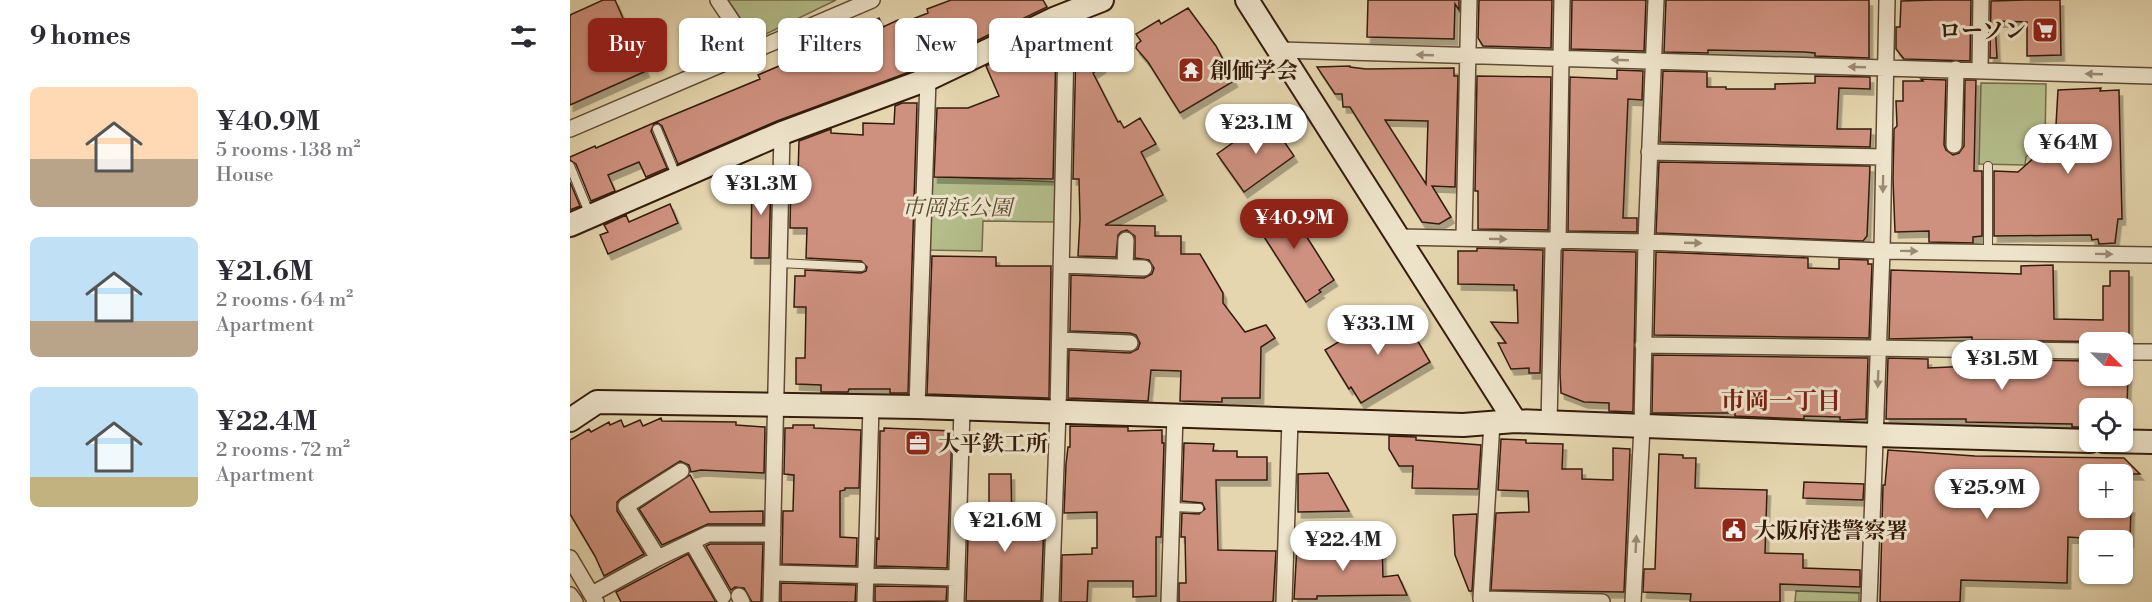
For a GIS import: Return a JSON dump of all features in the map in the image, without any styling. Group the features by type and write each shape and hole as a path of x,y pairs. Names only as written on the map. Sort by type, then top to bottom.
{"street":[{"path":"718,0 730,18"},
{"path":"766,45 872,0"},
{"path":"1056,18 1102,0"},
{"path":"1247,0 1515,421"},
{"path":"1464,238 1469,0"},
{"path":"1549,423 1553,248 1558,240 1562,0"},
{"path":"1633,602 1642,427 1646,242 1656,0"},
{"path":"1869,602 1882,251 1887,0"},
{"path":"1980,70 1981,0"},
{"path":"1280,50 2152,76"},
{"path":"1954,145 1956,69"},
{"path":"570,129 703,72"},
{"path":"570,225 782,134 943,72"},
{"path":"1052,602 1065,72"},
{"path":"917,407 928,79"},
{"path":"771,602 782,134"},
{"path":"1649,152 1883,157"},
{"path":"1398,237 1646,242 1882,251 2152,255"},
{"path":"1125,267 1126,240"},
{"path":"1061,265 1144,268"},
{"path":"1059,340 1130,343"},
{"path":"1643,345 2079,351"},
{"path":"2133,352 2152,352"},
{"path":"570,420 597,402 917,407 1463,424 1515,421 2079,441"},
{"path":"865,602 871,407"},
{"path":"956,602 962,409"},
{"path":"1168,602 1175,415"},
{"path":"1284,602 1290,420"},
{"path":"1492,423 1482,600 1602,602"},
{"path":"2133,442 2152,442"},
{"path":"658,558 626,506 681,471"},
{"path":"570,558 594,598 658,558 708,534 772,534"},
{"path":"692,542 723,596"},
{"path":"772,573 957,578"},
{"path":"570,595 574,602"}],"lane":[{"path":"657,129 678,178"},
{"path":"570,166 591,216"},
{"path":"1988,166 1988,253"},
{"path":"779,263 861,267"},
{"path":"1172,507 1199,508"}],"green space":[{"path":"728,0 836,0 799,18 778,18 778,28 766,34 766,18 740,18"},
{"path":"1981,83 2046,84 2045,143 2037,143 2037,147 2026,157 2025,165 1979,164"},
{"name":"市岡浜公園","path":"929,176 1058,182 1056,222 983,221 982,251 927,250"},
{"path":"1796,591 1859,593 1859,602 1795,602"}],"building":[{"path":"603,0 615,0 623,18 588,18 588,72 644,72 570,105 570,15"},
{"path":"951,0 1043,0 1047,7 1024,18 989,18 989,35 977,41 977,18 915,18 928,13 927,9"},
{"path":"1368,0 1459,0 1459,10 1455,4 1454,39 1367,37"},
{"path":"1479,0 1552,0 1551,48 1483,46 1478,38"},
{"path":"1572,0 1646,0 1644,51 1571,49"},
{"path":"1666,0 1869,0 1869,58 1815,56 1815,53 1804,52 1708,50 1708,53 1664,52"},
{"path":"1971,0 1970,61 1904,59 1896,49 1896,27 1900,27 1901,1"},
{"path":"2060,0 2061,55 2027,56 2027,22 1995,21 1997,58 1990,58 1991,1"},
{"name":"創価学会","path":"1188,8 1216,46 1234,81 1180,113 1148,62 1136,48 1141,41 1136,34 1159,20 1161,24"},
{"path":"895,21 895,72 909,72 777,121 678,164 662,126 658,123 654,124 651,131 667,168 646,177 639,162 608,175 615,191 591,201 576,164 570,160 570,157 595,146 596,148 760,79 758,75 778,66 778,72 883,72 883,27"},
{"path":"989,65 989,72 1055,72 1053,179 934,177 937,108 968,108 999,96 986,66"},
{"path":"1317,67 1454,68 1454,76 1458,76 1455,187 1432,186 1451,217 1439,224 1422,222 1350,107 1343,107 1342,94 1335,94","holes":["1385,120 1428,121 1426,184"]},
{"path":"1617,70 1643,71 1642,100 1628,99 1623,218 1637,218 1637,232 1568,231 1570,77 1617,79"},
{"path":"1663,71 1707,72 1707,87 1726,87 1726,89 1775,89 1775,84 1815,83 1815,76 1870,77 1870,89 1839,88 1837,129 1871,129 1870,147 1660,142"},
{"path":"1075,72 1094,72 1118,122 1120,121 1124,128 1140,118 1156,144 1141,152 1163,195 1105,225 1155,226 1155,236 1181,236 1181,254 1200,254 1223,293 1223,303 1245,332 1266,325 1275,338 1261,347 1260,398 1222,398 1222,402 1180,401 1181,371 1151,370 1148,401 1068,398 1069,350 1130,353 1138,349 1140,343 1136,335 1130,333 1070,331 1071,275 1144,278 1152,274 1154,268 1149,260 1135,258 1135,236 1127,230 1118,235 1116,257 1078,256 1079,179 1073,179"},
{"path":"1477,76 1551,77 1548,230 1478,229 1478,191 1475,191"},
{"path":"1921,79 1946,80 1944,145 1946,150 1953,155 1959,153 1964,146 1965,80 1976,80 1974,171 1982,171 1982,236 1973,237 1973,243 1929,242 1929,231 1895,232 1893,179 1894,129 1897,126 1896,101 1903,101 1903,81 1923,81"},
{"path":"2101,88 2100,91 2119,90 2122,219 2118,219 2115,243 2099,244 2098,239 2092,240 2091,235 1994,236 1994,171 2018,172 2046,147 2047,125 2056,125 2058,90"},
{"path":"902,103 917,103 908,393 890,393 890,389 821,392 821,385 796,384 796,358 805,358 806,307 794,307 795,276 805,276 805,270 861,273 866,271 867,267 861,261 806,258 807,228 790,228 791,175 798,175 799,141 831,129 831,133 863,135 863,123 894,124 895,106"},
{"path":"1268,118 1294,156 1244,192 1217,154"},
{"path":"1659,162 1870,166 1867,236 1863,241 1656,233"},
{"path":"752,174 771,174 769,258 751,258"},
{"path":"570,182 580,206 570,210"},
{"path":"1284,201 1334,280 1306,302 1252,218 1268,207 1270,210"},
{"path":"670,204 678,223 608,254 600,235 608,232 604,225 626,215 629,222"},
{"path":"1477,248 1543,250 1540,373 1529,373 1529,368 1511,369 1498,343 1506,343 1491,322 1518,323 1517,290 1514,290 1514,285 1458,284 1458,251 1477,251"},
{"path":"1563,250 1636,252 1633,412 1609,411 1609,403 1584,402 1561,393"},
{"path":"1656,252 1808,258 1808,268 1839,269 1839,259 1868,260 1868,264 1872,264 1869,338 1654,335"},
{"path":"932,256 996,257 996,266 1051,266 1049,398 927,394"},
{"path":"2053,265 2054,319 2103,320 2103,286 2110,286 2110,271 2129,271 2129,332 2079,332 2079,341 1972,340 1972,337 1889,339 1891,270 2021,274 2021,266"},
{"path":"1394,309 1405,329 1409,326 1430,362 1361,403 1351,387 1349,389 1325,350"},
{"path":"1653,355 1868,358 1866,419 1735,416 1735,413 1652,413"},
{"path":"1888,358 1928,359 1928,368 1972,366 1972,359 2079,361 2079,386 2128,386 2127,398 2079,398 2079,427 2072,427 2072,424 1966,422 1966,419 1886,419"},
{"path":"661,418 662,421 736,422 736,425 765,427 764,473 701,470 691,472 689,465 680,461 621,498 617,502 617,511 644,554 604,576 570,514 570,440 589,429 591,432 609,422 610,425 621,420 624,427 640,420 643,426"},
{"path":"793,425 861,430 859,488 845,488 840,491 840,537 857,538 856,566 782,564 783,511 793,511 794,475 784,474 785,428 793,428"},
{"path":"1070,426 1128,427 1128,431 1162,430 1162,443 1164,443 1161,537 1156,537 1156,596 1133,597 1133,581 1088,581 1087,602 1061,602 1062,555 1092,554 1092,548 1097,548 1097,512 1064,513"},
{"path":"884,428 952,431 947,568 876,566 877,538 879,539 880,431 884,431"},
{"path":"1389,436 1481,445 1478,489 1412,488 1413,466 1399,466 1389,449"},
{"path":"1501,439 1526,440 1526,443 1563,444 1562,469 1582,469 1582,479 1613,480 1613,448 1630,449 1624,592 1491,590 1496,513 1529,512 1528,491 1498,490"},
{"path":"1184,443 1214,444 1213,451 1237,451 1237,457 1267,457 1267,480 1216,480 1218,550 1276,551 1273,602 1179,602 1179,583 1186,583 1185,537 1181,537 1182,513 1199,514 1205,509 1202,503 1182,501"},
{"path":"1888,450 1975,456 2124,458 2130,464 2079,464 2079,518 2131,518 2130,530 2079,530 2079,538 2068,537 2067,583 1961,580 1960,602 1880,602 1883,485 1885,485"},
{"path":"1659,454 1696,458 1695,488 1767,490 1765,553 1803,554 1803,568 1860,570 1860,587 1780,584 1780,602 1690,602 1691,594 1643,592 1644,569 1655,569"},
{"path":"2133,467 2140,474 2133,474"},
{"path":"1328,473 1349,511 1298,512 1298,474"},
{"path":"989,474 1011,474 1012,524 1044,523 1041,601 966,601 968,538 989,538"},
{"path":"690,475 710,512 763,511 763,524 708,524 662,545 639,509"},
{"path":"1804,482 1864,484 1863,500 1803,498"},
{"path":"1477,514 1472,591 1469,591 1455,555 1453,515"},
{"path":"1382,543 1383,577 1398,575 1407,595 1317,596 1317,599 1294,599 1297,545"},
{"path":"710,544 763,544 761,602 752,602 744,588 735,587 731,590 706,546"},
{"path":"688,554 716,602 621,602 616,592"},
{"path":"781,583 856,585 855,602 781,602"},
{"path":"875,586 947,587 946,601 875,602"}],"place":[{"name":"ローソン","path":"2045,30"},
{"name":"創価学会","path":"1191,70"},
{"name":"大平鉄工所","path":"918,443"},
{"name":"大阪府港警察署","path":"1734,530"}],"district":[{"name":"市岡一丁目","path":"1781,401"}]}
